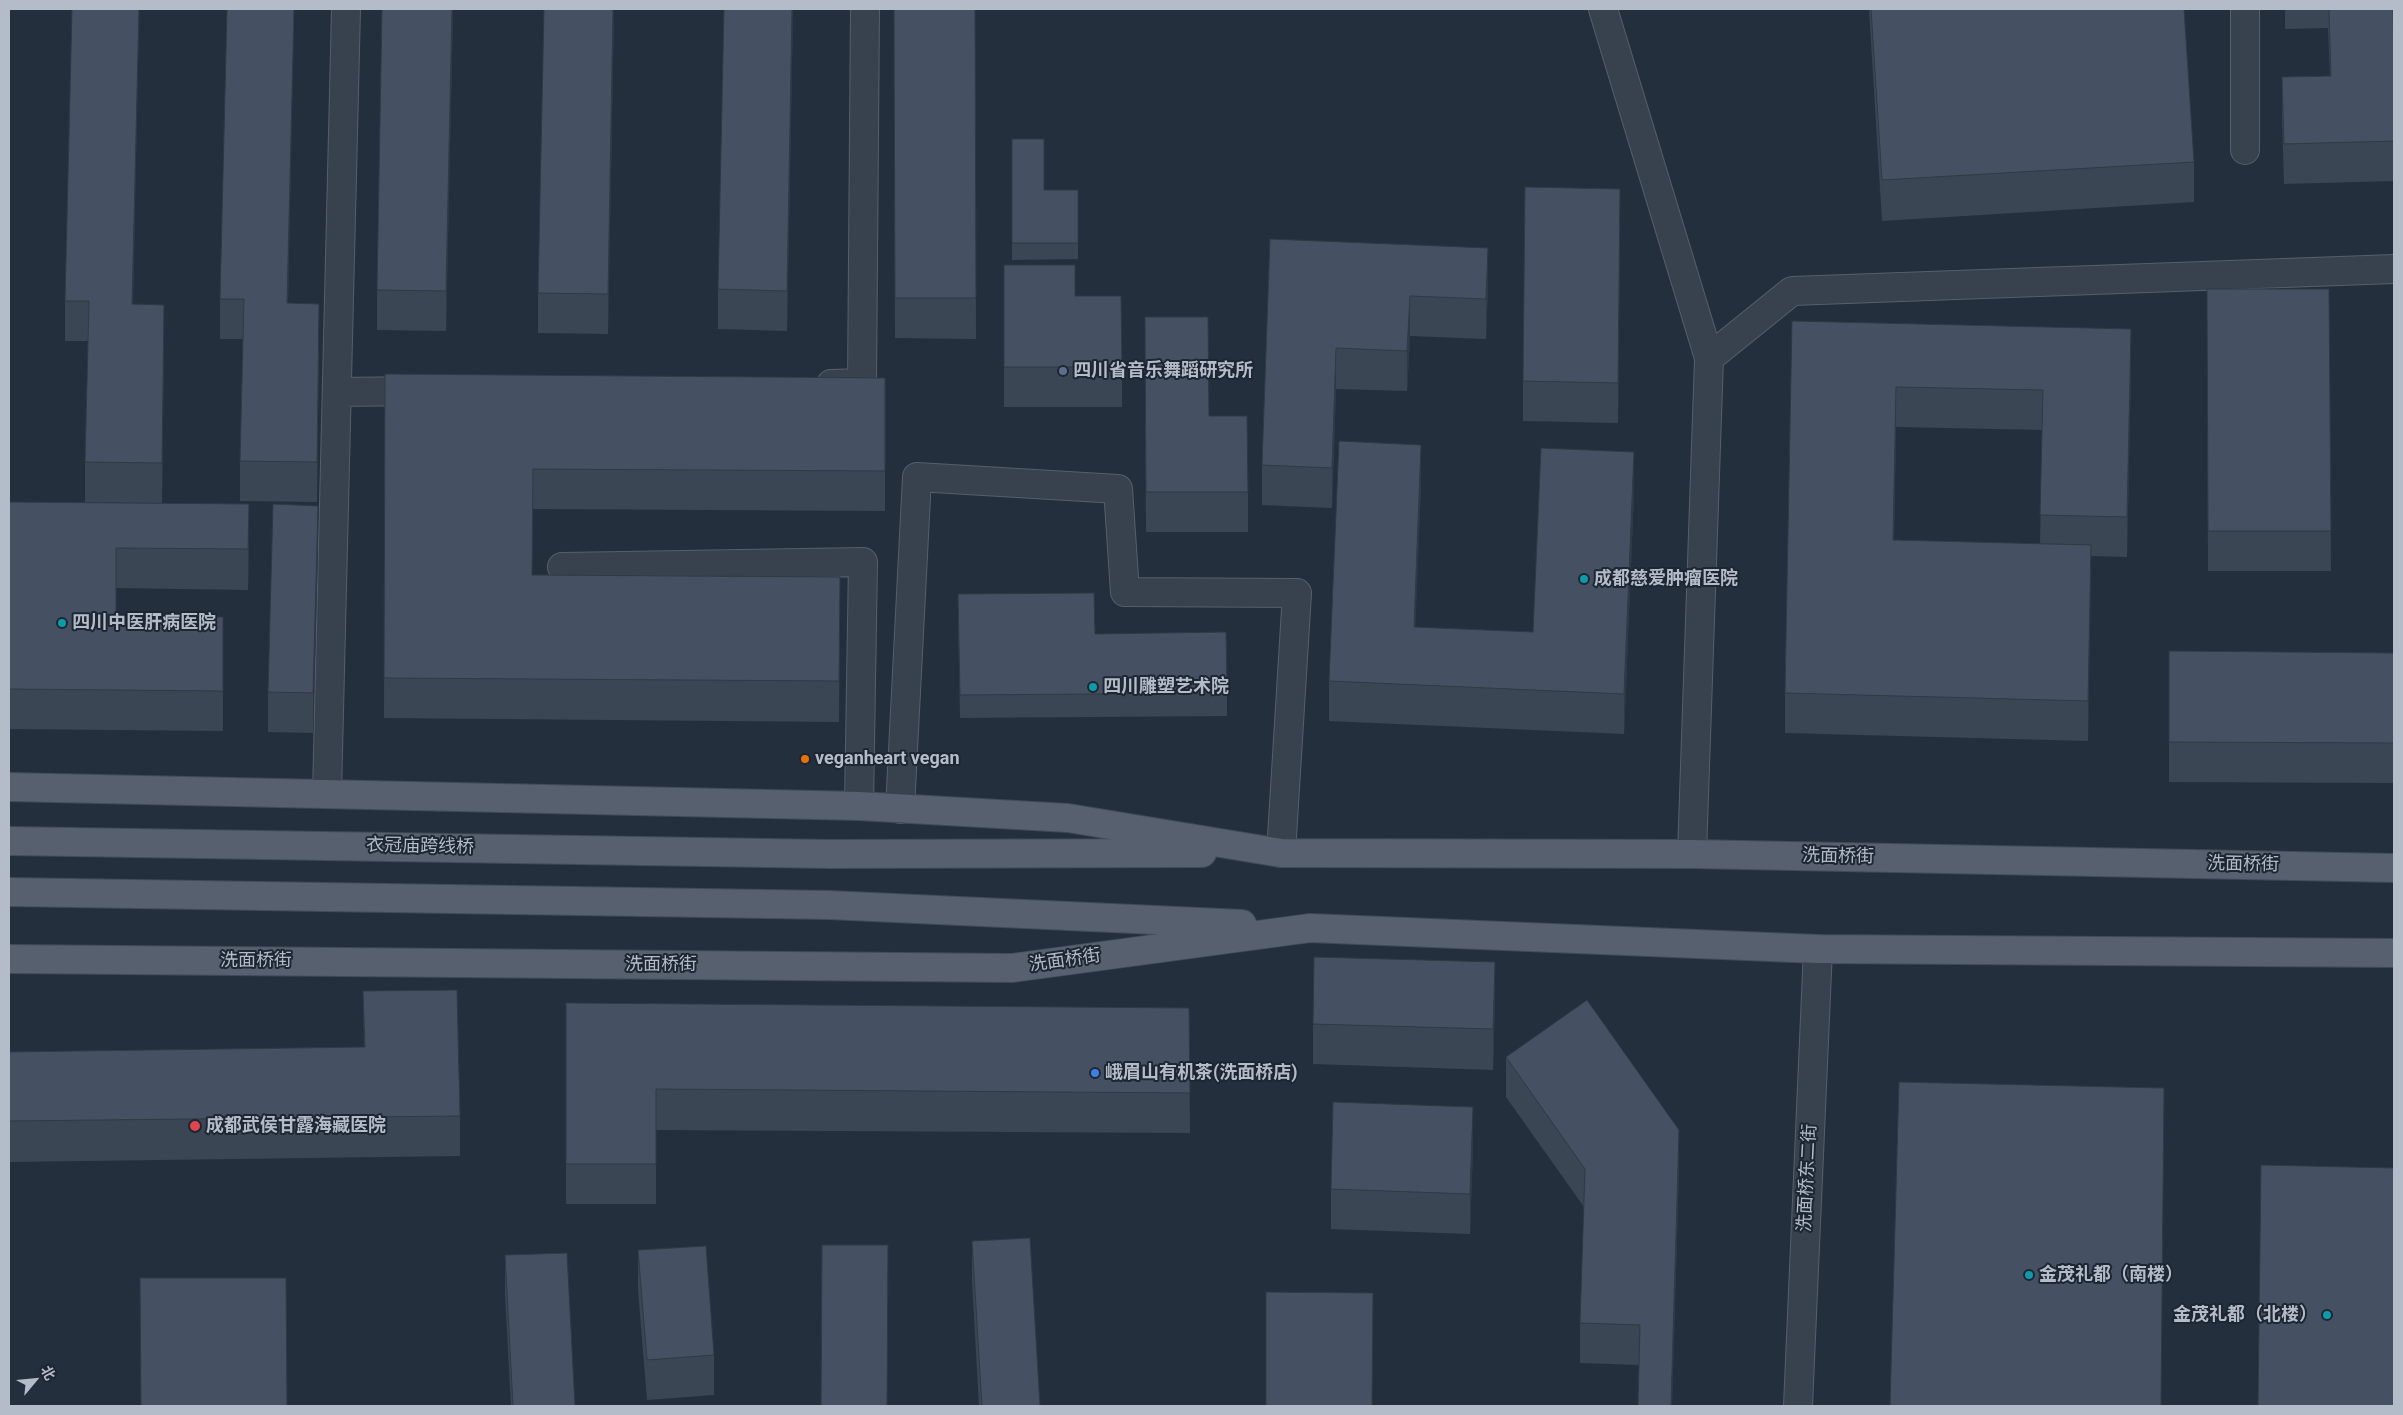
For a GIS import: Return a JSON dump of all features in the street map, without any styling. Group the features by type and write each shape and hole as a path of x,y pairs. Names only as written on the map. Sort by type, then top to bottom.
{"main road":[{"name":"洗面桥街","path":"9,787 859,806 1068,818 1281,853"},
{"name":"衣冠庙跨线桥","path":"9,840 830,854"},
{"name":"洗面桥街","path":"830,854 1692,854 2394,868"},
{"name":"洗面桥街","path":"9,892 829,905 1310,928 1818,949 2394,953"},
{"name":"洗面桥街","path":"9,959 1012,968 1310,928"}],"street":[{"path":"327,794 346,9"},
{"path":"802,384 862,383 865,9"},
{"path":"1603,9 1709,358 1692,854"},
{"path":"2245,9 2245,150"},
{"path":"1709,358 1792,291 2394,269"},
{"path":"337,392 446,390"},
{"path":"900,809 917,477 1118,489 1125,592 1296,593 1281,853"},
{"path":"562,566 862,562 859,806"},
{"name":"洗面桥东二街","path":"1798,1406 1818,949"}],"building":[{"path":"72,9 139,9 132,304 164,305 162,463 85,462 89,301 65,301"},
{"path":"227,9 294,9 287,303 319,304 317,462 240,461 244,299 220,299"},
{"path":"382,9 452,9 446,291 377,290"},
{"path":"544,9 613,9 608,294 538,293"},
{"path":"724,9 792,9 787,291 718,289"},
{"path":"894,9 975,9 976,298 895,298"},
{"path":"1871,9 2184,9 2194,162 1882,180"},
{"path":"2329,9 2393,9 2394,141 2284,144 2282,77 2331,76"},
{"path":"1012,139 1044,139 1044,190 1078,190 1078,243 1012,243"},
{"path":"1525,187 1620,189 1618,383 1523,381"},
{"path":"1270,239 1488,248 1486,299 1410,296 1407,351 1336,348 1332,468 1262,465"},
{"path":"1004,265 1075,265 1075,296 1121,296 1122,367 1004,367"},
{"path":"2207,289 2329,289 2331,531 2208,531"},
{"path":"1145,317 1208,317 1209,416 1247,416 1248,492 1146,492"},
{"path":"1792,321 2131,329 2127,517 2040,515 2043,390 1896,387 1893,540 2091,545 2088,701 1785,693"},
{"path":"385,374 885,378 885,471 533,469 532,575 840,577 839,681 384,678"},
{"name":"成都慈爱肿瘤医院","path":"1339,441 1421,445 1414,627 1533,632 1541,448 1634,452 1624,694 1329,681"},
{"path":"9,502 249,504 248,549 116,548 116,616 223,617 223,691 9,689"},
{"path":"273,504 318,506 313,693 268,692"},
{"name":"四川雕塑艺术院","path":"1094,593 1095,634 1226,632 1227,693 960,695 958,594"},
{"path":"2169,651 2394,653 2394,743 2169,742"},
{"path":"1314,957 1495,962 1493,1029 1313,1024"},
{"path":"457,990 460,1116 9,1121 9,1052 365,1047 363,991"},
{"path":"1587,1000 1679,1130 1671,1406 1638,1406 1640,1325 1580,1323 1585,1169 1506,1057"},
{"path":"566,1003 1189,1008 1190,1093 656,1089 656,1164 566,1164"},
{"name":"金茂礼都（南楼）","path":"1899,1082 2164,1088 2161,1406 1890,1406"},
{"path":"1333,1102 1473,1107 1470,1194 1331,1189"},
{"name":"金茂礼都（北楼）","path":"2261,1165 2394,1168 2394,1406 2258,1406"},
{"path":"1030,1238 1040,1406 982,1406 972,1241"},
{"path":"822,1245 888,1245 887,1406 821,1406"},
{"path":"706,1246 714,1355 647,1360 638,1250"},
{"path":"567,1253 575,1406 513,1406 505,1255"},
{"path":"140,1278 286,1278 287,1406 141,1406"},
{"path":"1266,1292 1373,1293 1372,1406 1266,1406"}],"place":[{"name":"四川省音乐舞蹈研究所","path":"1063,371"},
{"name":"成都慈爱肿瘤医院","path":"1584,579"},
{"name":"四川中医肝病医院","path":"62,623"},
{"name":"四川雕塑艺术院","path":"1093,687"},
{"name":"veganheart vegan","path":"805,759"},
{"name":"峨眉山有机茶(洗面桥店)","path":"1095,1073"},
{"name":"成都武侯甘露海藏医院","path":"195,1126"},
{"name":"金茂礼都（南楼）","path":"2029,1275"},
{"name":"金茂礼都（北楼）","path":"2327,1315"}]}
